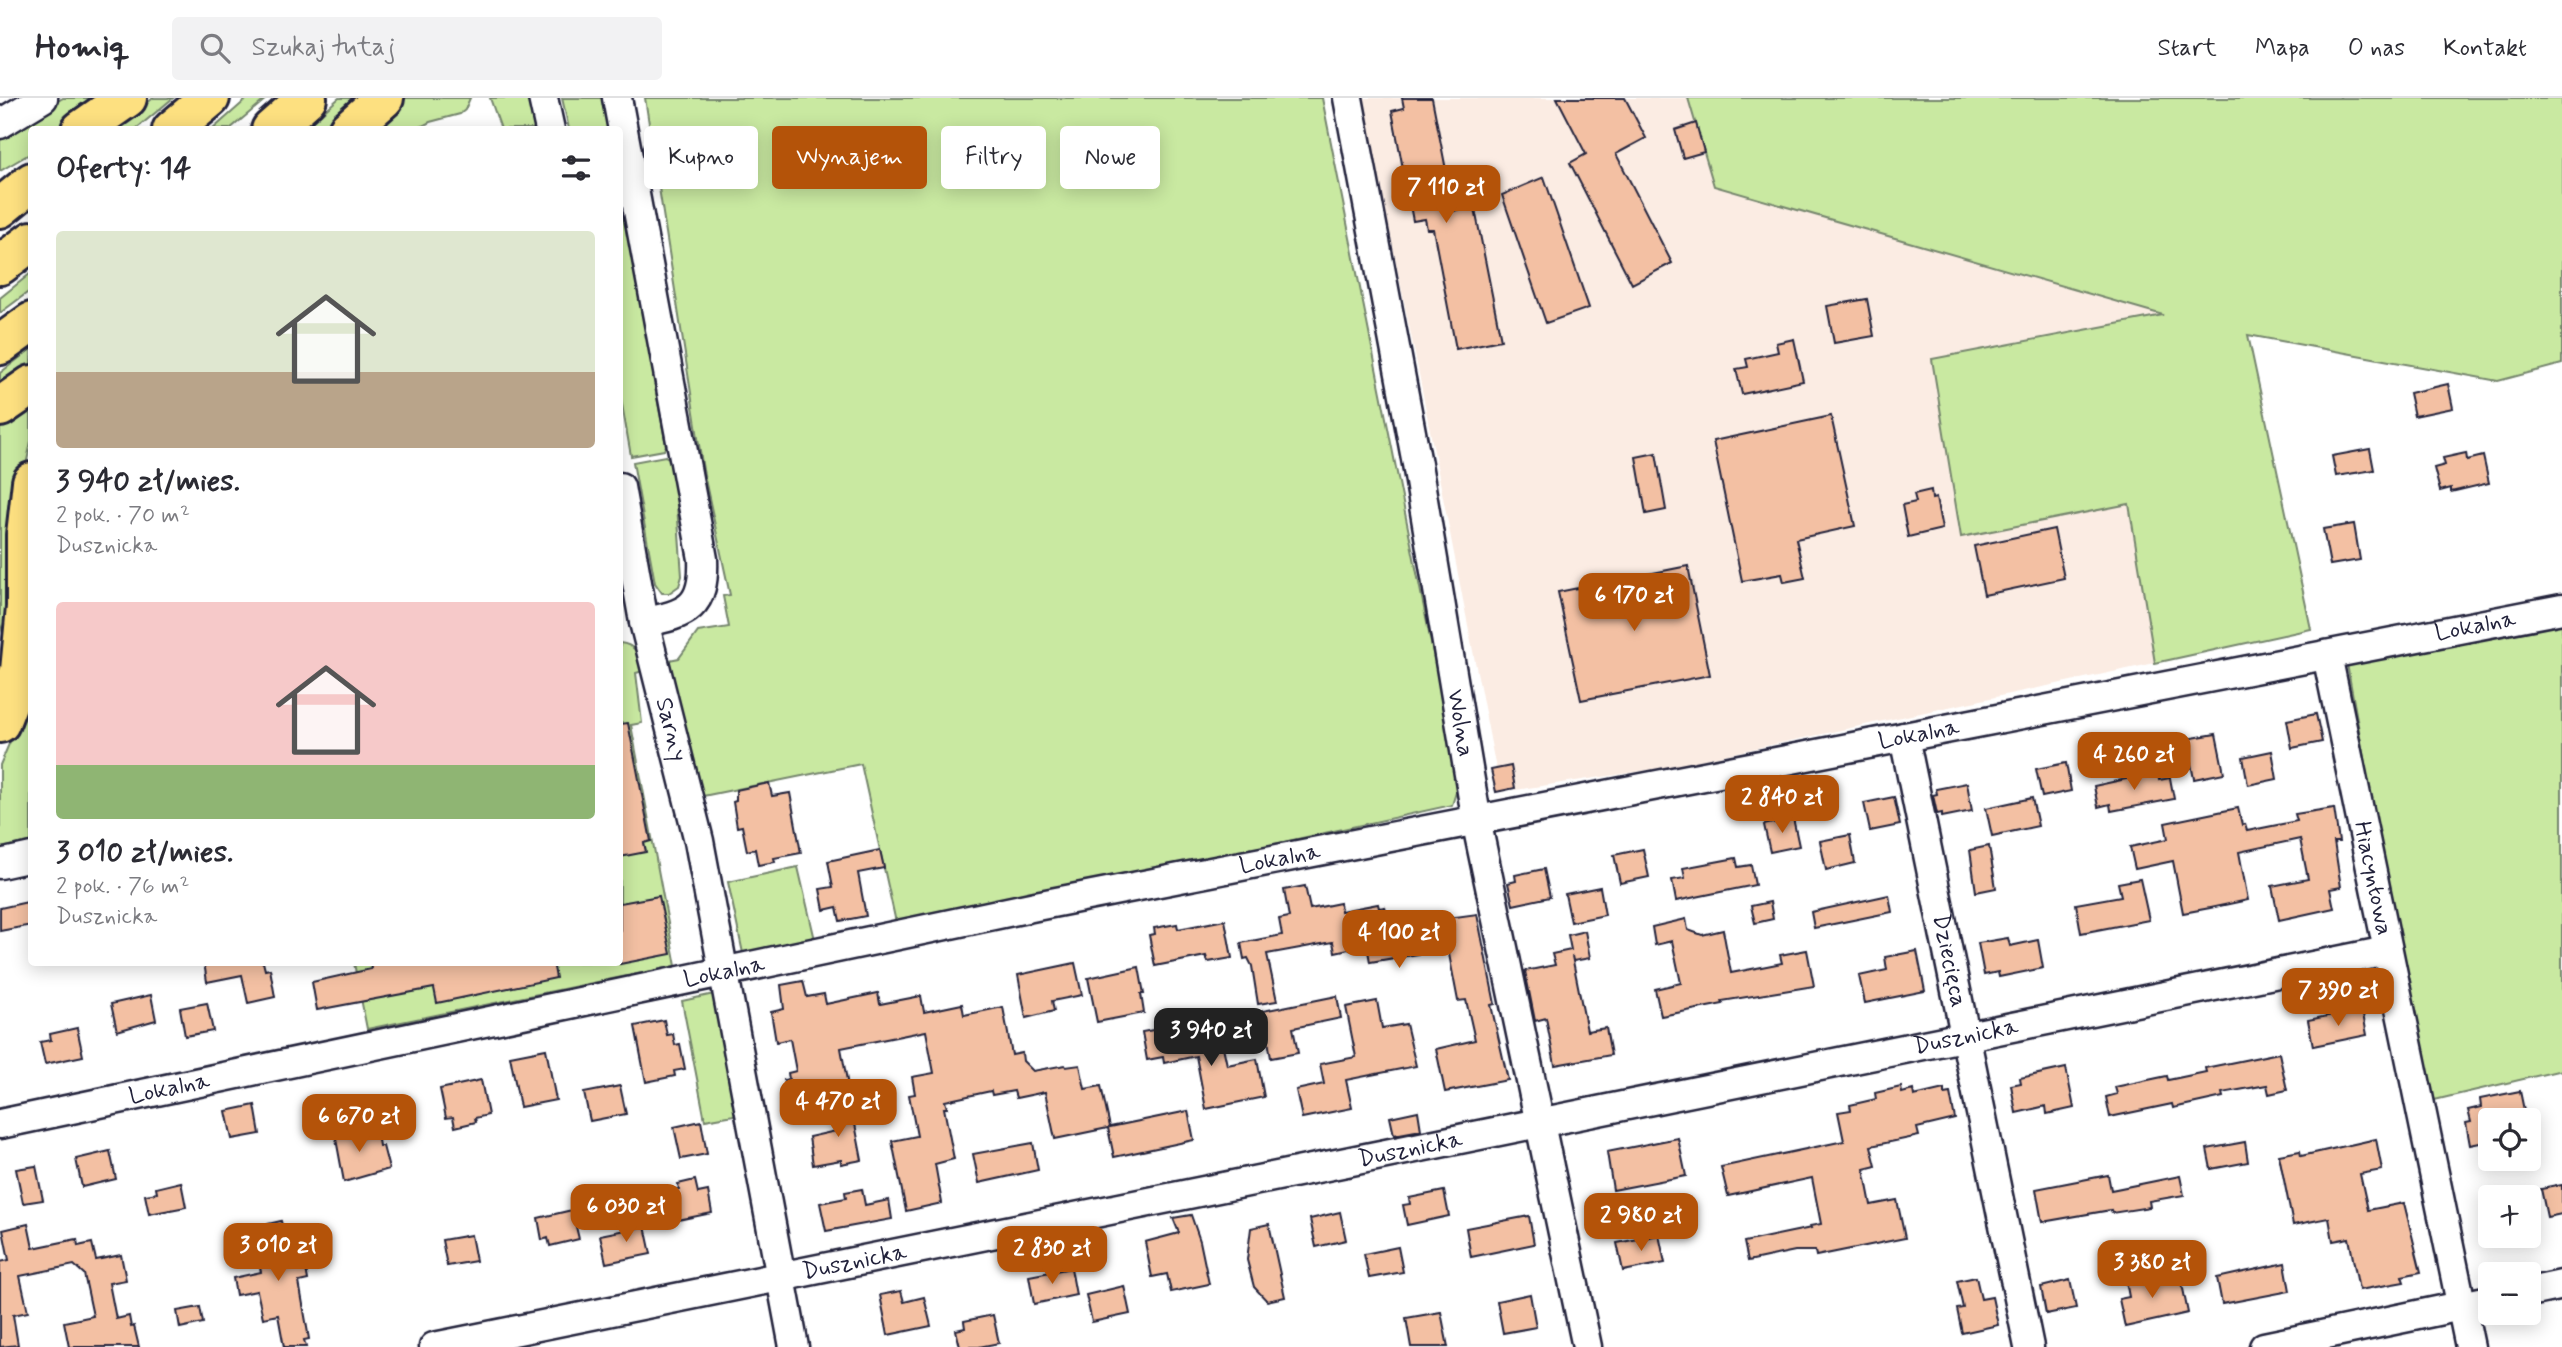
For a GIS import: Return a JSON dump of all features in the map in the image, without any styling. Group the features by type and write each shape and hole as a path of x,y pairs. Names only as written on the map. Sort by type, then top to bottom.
{"highway":[{"path":"88,126 130,98"},
{"path":"99,126 130,98"},
{"path":"177,126 210,98"},
{"path":"276,126 307,98"},
{"path":"352,126 384,98"},
{"path":"0,181 28,164"},
{"path":"0,208 28,185"},
{"path":"0,265 28,244"},
{"path":"0,345 28,325"},
{"path":"0,407 28,389"},
{"path":"0,723 20,671 26,607 28,517"}],"street":[{"path":"0,124 43,98"},
{"path":"543,98 549,126"},
{"path":"617,98 622,126"},
{"name":"Wolna","path":"1348,98 1417,464 1476,818 1587,1347"},
{"path":"623,130 704,559 704,579 700,595 690,609 661,619 644,621"},
{"name":"Sarny","path":"623,504 644,621 698,841 794,1347"},
{"name":"Lokalna","path":"0,1124 1049,903 2562,609"},
{"name":"Hiacyntowa","path":"2327,655 2470,1347"},
{"name":"Dziecięca","path":"1904,737 2029,1347"},
{"path":"0,864 28,858"},
{"name":"Dusznicka","path":"434,1347 2387,951"},
{"path":"2541,1289 2562,1285"},
{"path":"2264,1347 2478,1303"}],"shaded area":[{"path":"1362,98 1688,98 1714,186 2165,315 1933,359 2129,504 2155,663 1663,768 1515,790 1511,766 1496,769"}],"green space":[{"path":"63,98 109,98 72,126 28,126 28,155 0,171 0,135"},
{"path":"153,98 173,98 140,126 122,126"},
{"path":"248,98 267,98 234,126 216,126"},
{"path":"339,98 361,98 328,126 308,126"},
{"path":"401,98 470,98 465,110 460,114 423,126 371,126"},
{"path":"490,98 530,98 536,126 500,126"},
{"path":"562,98 605,98 610,126 568,126"},
{"path":"645,98 1322,98 1459,783 1452,805 897,927 861,764 698,797 669,660 679,658 698,632 729,627 723,596 730,595 703,470 659,189 758,189 758,126 649,126"},
{"path":"1688,98 2562,98 2562,364 2498,381 2248,335 2311,629 2155,663 2129,504 1961,537 1932,359 2163,315 1714,186"},
{"path":"623,185 657,375 653,376 666,445 664,450 631,456 623,410"},
{"path":"28,275 28,292 0,313 0,298"},
{"path":"28,351 28,369 0,390 0,373"},
{"path":"28,395 28,456 20,496 5,640 0,624 0,414"},
{"path":"665,456 669,458 676,491 682,576 679,586 669,593 662,593 655,583 633,462"},
{"path":"2562,623 2562,1070 2426,1102 2347,664"},
{"path":"623,644 630,646 638,656 643,671 636,673 642,723 631,725 676,966 367,1029 355,966 623,966"},
{"path":"28,677 28,843 0,848 0,765 18,723"},
{"path":"798,867 816,944 744,958 728,882"},
{"path":"714,994 740,1114 705,1120 682,1001"}],"building":[{"path":"1402,98 1432,98 1454,211 1474,204 1501,340 1456,349 1433,229 1427,229 1425,219 1413,221 1392,111 1404,108"},
{"path":"1557,98 1625,98 1646,138 1616,154 1672,263 1632,284 1570,163 1586,154"},
{"path":"1696,123 1704,152 1683,158 1675,130"},
{"path":"1544,177 1589,308 1546,323 1502,195"},
{"path":"1867,299 1874,336 1834,343 1827,306"},
{"path":"1794,339 1803,381 1742,394 1736,369 1748,367 1746,359 1778,352 1776,343"},
{"path":"2448,384 2453,408 2414,416 2409,393"},
{"path":"1831,416 1855,526 1796,539 1805,578 1784,582 1782,574 1742,581 1713,441"},
{"path":"2370,449 2374,470 2336,476 2332,456"},
{"path":"1656,453 1666,510 1646,514 1636,457"},
{"path":"2466,453 2467,460 2483,456 2489,483 2451,492 2451,488 2440,491 2434,468 2445,465 2443,458"},
{"path":"1931,490 1932,499 1936,498 1942,529 1908,537 1902,505 1916,502 1914,494"},
{"path":"2354,524 2360,560 2330,565 2323,529"},
{"path":"2054,529 2064,578 1984,595 1974,546"},
{"path":"1688,566 1710,675 1581,700 1558,592"},
{"path":"2316,714 2322,742 2292,748 2287,720"},
{"path":"628,723 651,841 644,843 646,852 623,856 623,724"},
{"path":"2216,734 2224,773 2194,779 2186,739"},
{"path":"2272,751 2277,779 2248,785 2243,757"},
{"path":"2066,763 2071,791 2042,797 2036,769"},
{"path":"1511,766 1515,788 1496,792 1491,770"},
{"path":"2158,772 2159,780 2170,778 2174,799 2111,811 2110,804 2098,807 2094,786"},
{"path":"769,783 772,796 790,793 801,853 774,858 775,862 758,865 755,849 747,851 742,826 737,827 733,802 736,801 736,790"},
{"path":"1967,783 1972,811 1942,817 1942,813 1937,814 1933,795 1937,794 1936,789"},
{"path":"1894,797 1900,825 1870,831 1864,803"},
{"path":"2032,798 2038,826 1992,836 1986,808"},
{"path":"2238,808 2242,825 2245,824 2247,831 2297,821 2295,814 2334,808 2339,842 2334,842 2341,887 2330,889 2334,908 2279,920 2272,886 2308,879 2300,839 2239,852 2248,900 2183,913 2173,861 2135,869 2130,847 2168,839 2165,823"},
{"path":"1793,818 1799,846 1770,852 1764,825"},
{"path":"1850,835 1855,863 1826,870 1820,841"},
{"path":"1989,846 1996,888 1976,892 1970,850"},
{"path":"1643,849 1649,877 1620,883 1614,855"},
{"path":"880,850 884,868 858,873 866,916 840,921 837,907 824,910 820,889 833,887 828,861"},
{"path":"1736,858 1738,867 1751,865 1755,885 1676,901 1672,880 1685,878 1683,868"},
{"path":"1544,869 1550,897 1513,905 1508,883 1516,881 1515,875"},
{"path":"2140,879 2149,920 2081,933 2076,904 2121,896 2118,883"},
{"path":"1305,886 1310,909 1340,903 1341,911 1378,904 1379,908 1385,907 1389,926 1477,914 1495,1004 1491,1005 1508,1080 1445,1092 1436,1049 1475,1040 1466,1000 1458,1001 1448,949 1370,962 1367,945 1335,952 1333,942 1267,954 1277,1001 1258,1004 1252,966 1248,958 1244,959 1241,943 1282,935 1279,919 1289,917 1284,890"},
{"path":"1600,887 1605,915 1571,922 1565,894"},
{"path":"1889,895 1892,912 1814,928 1811,912"},
{"path":"659,896 671,954 623,963 623,902"},
{"path":"28,902 28,926 0,931 0,908"},
{"path":"1770,902 1773,919 1755,923 1751,906"},
{"path":"1686,919 1688,930 1702,935 1723,930 1731,973 1782,963 1780,955 1807,950 1814,986 1722,1001 1723,1004 1661,1016 1655,989 1681,983 1672,941 1655,945 1652,927"},
{"path":"1225,920 1232,958 1208,962 1206,956 1155,966 1149,935 1155,934 1154,928 1177,924 1178,929"},
{"path":"1585,931 1590,958 1573,961 1587,1031 1606,1028 1611,1055 1555,1065 1546,1018 1535,1021 1525,971 1555,965 1552,954 1571,950 1568,935"},
{"path":"2008,938 2010,946 2038,940 2043,968 1999,977 1998,972 1984,975 1978,943"},
{"path":"1917,951 1925,991 1865,1003 1859,976 1887,970 1885,957"},
{"path":"1075,963 1082,995 1052,1001 1054,1011 1026,1018 1018,975"},
{"path":"205,966 264,966 265,970 270,969 275,997 248,1003 242,975 207,982"},
{"path":"371,966 554,966 556,978 437,1003 434,988 317,1010 312,982 371,969"},
{"path":"1139,967 1144,1013 1097,1022 1088,978"},
{"path":"803,981 807,997 824,994 826,1004 878,993 880,1004 921,996 924,1012 962,1004 964,1015 1003,1007 1012,1055 1022,1053 1023,1061 1033,1071 1080,1065 1085,1089 1101,1086 1110,1127 1188,1111 1194,1140 1114,1157 1108,1128 1055,1139 1045,1092 1016,1098 1014,1091 992,1095 991,1091 945,1101 954,1159 935,1164 942,1203 906,1211 892,1141 917,1136 909,1095 915,1094 912,1077 934,1073 926,1031 841,1048 848,1086 788,1097 784,1080 789,1079 788,1073 796,1071 790,1039 776,1042 771,1012 784,1009 781,985"},
{"path":"151,995 156,1020 117,1031 111,1004"},
{"path":"1337,996 1341,1018 1293,1028 1298,1053 1271,1058 1263,1011"},
{"path":"1377,1001 1382,1028 1406,1024 1416,1066 1346,1080 1352,1108 1302,1118 1296,1090 1324,1084 1320,1064 1356,1057 1346,1007"},
{"path":"207,1003 213,1031 185,1036 180,1008"},
{"path":"2362,1009 2367,1035 2313,1046 2308,1020"},
{"path":"664,1020 667,1035 673,1034 675,1045 680,1044 685,1069 674,1071 675,1076 646,1082 635,1026"},
{"path":"77,1028 83,1056 45,1064 40,1042 51,1040 50,1034"},
{"path":"1159,1029 1162,1044 1220,1033 1227,1065 1257,1059 1264,1097 1206,1109 1196,1056 1164,1063 1163,1057 1147,1060 1142,1032"},
{"path":"546,1049 556,1100 520,1107 510,1056"},
{"path":"2279,1053 2287,1090 2269,1094 2267,1085 2222,1093 2223,1097 2173,1108 2172,1104 2110,1117 2106,1097 2117,1094 2115,1087 2167,1076 2168,1080 2206,1072 2205,1068"},
{"path":"2066,1068 2074,1108 2047,1114 2046,1106 2016,1113 2011,1085 2021,1083 2020,1078"},
{"path":"481,1080 488,1115 475,1118 476,1122 455,1127 453,1117 446,1118 440,1089"},
{"path":"620,1086 626,1114 590,1121 584,1093"},
{"path":"1901,1087 1902,1093 1913,1090 1914,1096 1944,1089 1944,1094 1950,1093 1955,1119 1917,1128 1919,1136 1871,1146 1876,1166 1864,1169 1871,1205 1897,1200 1905,1238 1816,1256 1815,1251 1795,1251 1748,1261 1744,1242 1821,1224 1812,1178 1728,1196 1721,1167 1844,1141 1838,1112 1851,1110 1850,1105 1876,1099 1875,1093"},
{"path":"2520,1091 2524,1108 2478,1108 2478,1143 2470,1145 2466,1123 2471,1122 2468,1110 2481,1107 2480,1099"},
{"path":"850,1098 862,1160 841,1164 841,1160 813,1165 809,1137 836,1131 833,1107"},
{"path":"255,1105 260,1134 232,1139 226,1111"},
{"path":"1418,1111 1421,1130 1394,1135 1390,1117"},
{"path":"701,1121 707,1154 681,1159 674,1127"},
{"path":"353,1124 357,1139 377,1134 389,1169 344,1182 334,1128"},
{"path":"1678,1138 1686,1176 1613,1190 1607,1152"},
{"path":"2376,1139 2382,1170 2360,1174 2368,1210 2404,1203 2421,1272 2402,1276 2404,1282 2359,1290 2349,1238 2333,1241 2329,1218 2293,1225 2279,1155 2300,1151 2301,1156"},
{"path":"2245,1142 2248,1162 2211,1169 2207,1149"},
{"path":"1033,1143 1038,1170 979,1183 973,1154"},
{"path":"110,1151 116,1179 82,1187 76,1159"},
{"path":"36,1166 43,1200 23,1203 16,1169"},
{"path":"2108,1175 2111,1190 2180,1176 2184,1195 2149,1201 2150,1207 2112,1213 2111,1210 2042,1222 2036,1189"},
{"path":"695,1180 698,1193 708,1191 712,1213 673,1221 667,1191 679,1189 678,1184"},
{"path":"181,1182 186,1207 149,1214 145,1195 157,1193 156,1188"},
{"path":"2562,1185 2562,1214 2547,1217 2541,1189"},
{"path":"862,1189 865,1205 889,1200 892,1219 826,1231 820,1203 846,1198 845,1192"},
{"path":"1444,1191 1449,1216 1407,1225 1403,1205 1410,1204 1409,1198"},
{"path":"572,1210 579,1239 550,1246 548,1238 542,1240 538,1218"},
{"path":"1340,1212 1346,1240 1316,1247 1310,1219"},
{"path":"1191,1215 1200,1241 1209,1284 1171,1292 1167,1274 1152,1277 1145,1242 1179,1233 1173,1218"},
{"path":"1529,1216 1534,1244 1471,1257 1466,1228"},
{"path":"281,1221 284,1233 288,1233 294,1265 305,1263 308,1280 299,1282 309,1339 304,1340 306,1347 284,1347 278,1315 263,1318 257,1291 236,1295 233,1278 261,1272 251,1228"},
{"path":"28,1224 33,1248 77,1239 78,1246 92,1243 96,1260 121,1255 126,1280 109,1283 116,1319 129,1316 139,1347 69,1347 64,1322 93,1316 84,1274 74,1265 20,1276 28,1312 13,1315 18,1345 0,1347 0,1262 9,1260 3,1230"},
{"path":"1269,1224 1285,1297 1267,1301 1254,1287 1247,1260 1251,1228"},
{"path":"645,1226 651,1254 606,1263 600,1235"},
{"path":"471,1235 476,1261 447,1266 442,1240"},
{"path":"1659,1235 1665,1263 1623,1271 1617,1243"},
{"path":"1398,1247 1403,1272 1369,1278 1364,1254"},
{"path":"2285,1263 2290,1291 2222,1304 2217,1278"},
{"path":"1071,1268 1076,1295 1034,1304 1029,1276"},
{"path":"2158,1274 2160,1283 2181,1279 2188,1313 2125,1327 2119,1299 2129,1297 2126,1281"},
{"path":"1976,1277 1981,1299 1992,1297 1998,1325 1962,1333 1957,1309 1963,1308 1957,1281"},
{"path":"2070,1280 2076,1308 2046,1314 2041,1287"},
{"path":"1124,1286 1130,1314 1092,1322 1086,1295"},
{"path":"901,1291 904,1302 924,1297 931,1326 888,1335 880,1295"},
{"path":"1530,1294 1536,1327 1503,1333 1497,1301"},
{"path":"200,1307 203,1323 180,1328 177,1311"},
{"path":"1441,1312 1448,1347 1411,1347 1406,1318"},
{"path":"993,1315 999,1343 960,1347 956,1330 965,1328 964,1321"}]}
